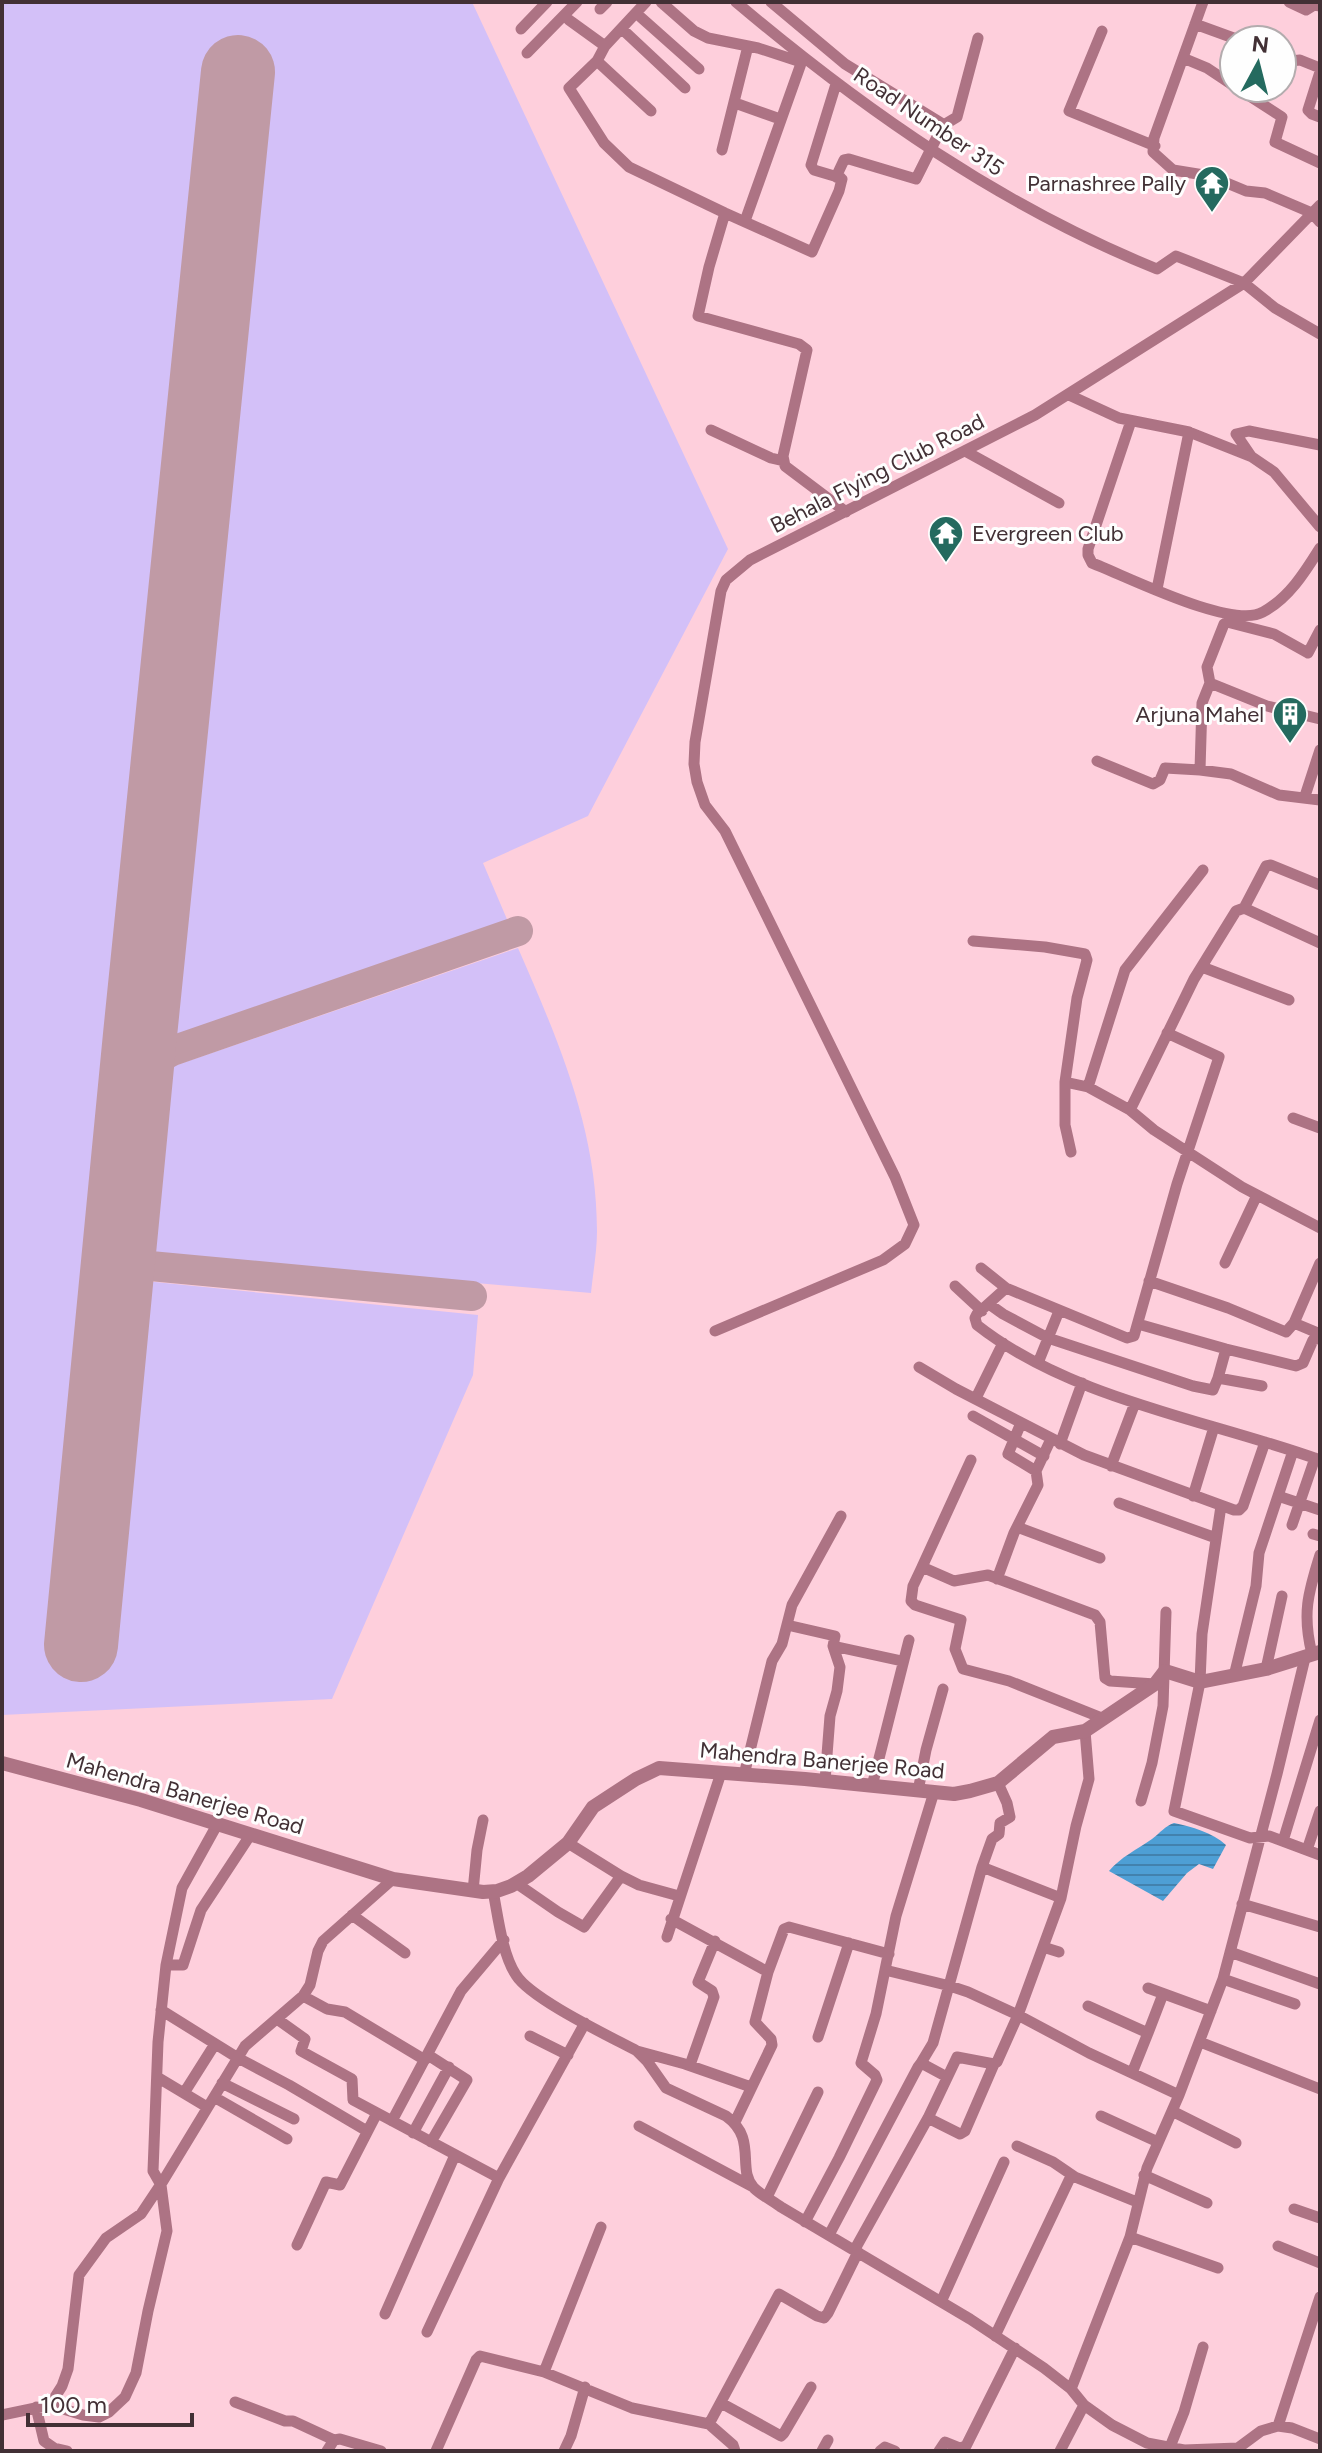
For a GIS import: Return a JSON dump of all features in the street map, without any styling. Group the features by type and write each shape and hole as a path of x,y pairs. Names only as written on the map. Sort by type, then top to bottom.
{"street":[{"path":"521,29 547,2"},
{"path":"527,53 577,2"},
{"path":"646,2 605,46 597,61 569,88 604,143 629,167 812,252 839,191 836,177 844,160 916,179 941,128 957,117 978,38"},
{"path":"661,2 701,35 802,60 745,221"},
{"name":"Road Number 315","path":"736,2 802,60 836,84 982,182 1043,217 1149,266 1159,269 1176,256 1244,283"},
{"path":"771,2 845,64 938,121 941,128"},
{"path":"1203,2 1154,138 1153,152 1173,170 1210,176 1246,191 1265,193 1317,213"},
{"path":"1289,2 1306,10 1314,5 1320,6"},
{"path":"636,13 699,69"},
{"path":"569,20 605,46"},
{"path":"1195,24 1218,32"},
{"path":"622,29 685,88"},
{"path":"1102,31 1069,111 1155,146"},
{"path":"722,150 748,46"},
{"path":"1183,58 1218,75"},
{"path":"1298,60 1320,70 1308,110 1320,117"},
{"path":"597,61 651,111"},
{"path":"836,84 811,165 814,170 836,177"},
{"path":"735,103 780,119"},
{"path":"1262,104 1282,117 1275,142 1320,163"},
{"path":"725,213 698,316 799,344 807,350 785,466 846,512"},
{"name":"Behala Flying Club Road","path":"715,1331 883,1260 905,1244 914,1225 888,1164 725,831 705,805 697,782 695,742 726,580 750,560 1069,395 1244,283 1317,213"},
{"path":"1244,283 1275,308 1320,333"},
{"path":"1069,395 1108,414 1189,432 1252,457 1274,472 1320,527"},
{"path":"1131,421 1088,555 1092,563 1218,613 1247,617 1262,613 1298,583 1320,548"},
{"path":"711,430 784,461"},
{"path":"1252,457 1236,434 1249,431 1320,445"},
{"path":"1157,589 1189,432"},
{"path":"965,451 1059,503"},
{"path":"1200,770 1202,703 1210,683 1207,667 1220,631 1227,622 1274,634 1320,658"},
{"path":"1308,653 1320,630"},
{"path":"1210,683 1267,706 1320,719"},
{"path":"1305,796 1320,750"},
{"path":"1097,761 1153,784 1160,780 1165,768 1200,770 1231,774 1279,795 1320,800"},
{"path":"1130,1110 1202,967 1236,911 1244,908 1264,868 1268,865 1320,885"},
{"path":"1088,1087 1125,970 1203,870"},
{"path":"1244,908 1320,943"},
{"path":"973,941 1082,952 1088,957 1077,998 1065,1082 1065,1125 1071,1152"},
{"path":"1202,967 1289,1000"},
{"path":"981,1268 1006,1288 1127,1338 1134,1336 1177,1184 1219,1057 1167,1033"},
{"path":"1065,1082 1088,1087 1130,1110 1154,1130 1257,1195 1317,1227 1320,1213"},
{"path":"1293,1118 1320,1128"},
{"path":"1225,1263 1257,1195"},
{"path":"1149,1281 1228,1308 1281,1331 1290,1331 1320,1263"},
{"path":"955,1286 986,1307 1048,1338 1208,1390 1215,1388 1226,1349"},
{"path":"1006,1288 975,1318 977,1325 1038,1363 1135,1403 1317,1459 1292,1525"},
{"path":"1038,1363 1059,1311"},
{"path":"1138,1324 1296,1366 1303,1363 1318,1335 1320,1319"},
{"path":"1294,1323 1318,1335"},
{"path":"976,1398 1003,1343"},
{"path":"919,1367 1021,1423 1111,1466 1234,1510 1243,1506 1265,1442"},
{"path":"1218,1378 1262,1386"},
{"path":"997,1579 1017,1527 1038,1485 1036,1471 1056,1441 1082,1383"},
{"path":"1111,1466 1135,1403"},
{"path":"973,1416 1044,1456"},
{"path":"1021,1423 1008,1454 1036,1471"},
{"path":"1193,1496 1214,1427"},
{"path":"1234,1676 1256,1586 1259,1553 1293,1451"},
{"path":"971,1460 913,1586 911,1601 961,1620 955,1649 963,1669 1009,1681 1102,1718"},
{"path":"1278,1496 1320,1510"},
{"path":"1119,1503 1216,1538"},
{"path":"1221,1506 1202,1634 1200,1682 1174,1811 1250,1838 1269,1836 1320,1855"},
{"path":"744,1775 772,1661 781,1648 792,1605 841,1516"},
{"path":"1017,1527 1100,1558"},
{"path":"1071,2389 1130,2237 1144,2175 1223,1979 1260,1836 1313,1655 1306,1628 1320,1555"},
{"path":"922,1567 954,1581 988,1575 1095,1615 1100,1622 1105,1678 1155,1684"},
{"path":"1266,1669 1282,1596"},
{"path":"1141,1801 1159,1728 1165,1671 1166,1612"},
{"path":"787,1625 835,1636 833,1646 840,1667 830,1716 825,1781"},
{"path":"872,1786 909,1640"},
{"path":"833,1646 902,1661"},
{"path":"1165,1671 1200,1682 1266,1669 1313,1655"},
{"name":"Mahendra Banerjee Road","path":"568,1843 593,1807 659,1768 954,1794 998,1783 1053,1737 1085,1731 1155,1684 1165,1671"},
{"path":"918,1791 943,1689"},
{"path":"1283,1841 1320,1720"},
{"path":"928,2118 960,2134 965,2131 1018,2015 1061,1898 1089,1779 1085,1731"},
{"name":"Mahendra Banerjee Road","path":"2,1763 218,1823 393,1879 473,1891 495,1891"},
{"path":"667,1937 721,1773"},
{"path":"829,2235 933,2043 982,1867 992,1839 999,1834 1000,1823 1010,1817 998,1783"},
{"path":"805,2222 877,2080 861,2063 885,1973 896,1916 934,1792"},
{"path":"1307,1850 1317,1829 1320,1811"},
{"path":"473,1891 483,1820"},
{"path":"3,2417 50,2405 99,2417 125,2397 136,2373 167,2231 161,2185 153,2171 166,1965 182,1888 218,1823"},
{"path":"166,1965 183,1965 197,1917 251,1834"},
{"path":"679,1896 639,1885 568,1843 516,1883 495,1891 513,1970 534,1992 637,2051 690,2065 751,2087"},
{"path":"982,1867 1061,1898"},
{"path":"516,1883 584,1927 621,1876"},
{"path":"50,2405 68,2369 79,2275 106,2238 141,2214 251,2040 303,1996 314,1975 320,1945 393,1879"},
{"path":"1242,1904 1320,1927"},
{"path":"352,1915 405,1953"},
{"path":"671,1919 768,1972"},
{"path":"735,2122 773,2042 755,2022 768,1972 786,1927 889,1954"},
{"path":"392,2121 463,1988 504,1940"},
{"path":"690,2065 714,1997 712,1991 698,1982 715,1941"},
{"path":"818,2037 849,1943"},
{"path":"1043,1947 1059,1952"},
{"path":"1230,1952 1320,1984"},
{"path":"885,1973 950,1986 1018,2015 1132,2073 1236,2143"},
{"path":"1223,1979 1295,2004"},
{"path":"1148,1988 1211,2011"},
{"path":"1132,2073 1163,1994"},
{"path":"303,1996 327,2009 345,2012 449,2067 467,2080 431,2142"},
{"path":"1088,2006 1148,2033"},
{"path":"161,2010 367,2131"},
{"path":"277,2019 305,2039 301,2051 352,2079 353,2100 499,2178"},
{"path":"427,2332 499,2178 585,2023"},
{"path":"530,2036 568,2055"},
{"path":"1201,2039 1320,2089"},
{"path":"184,2093 215,2044"},
{"path":"637,2051 666,2088 735,2122 744,2140 753,2187"},
{"path":"709,2424 779,2294 817,2316 824,2318 828,2313 856,2251 928,2118 958,2055 994,2064"},
{"path":"921,2063 947,2077"},
{"path":"413,2133 449,2067"},
{"path":"157,2077 184,2093 287,2139"},
{"path":"222,2083 294,2119"},
{"path":"767,2197 818,2092"},
{"path":"297,2245 326,2182 340,2185 377,2113"},
{"path":"1101,2116 1158,2142"},
{"path":"639,2126 753,2187 805,2222 1015,2348 1071,2389 1084,2405 1149,2448 1238,2450 1261,2431 1278,2426 1320,2439"},
{"path":"1017,2146 1053,2162 1075,2177 1137,2202"},
{"path":"385,2314 455,2155"},
{"path":"941,2302 1004,2162"},
{"path":"1144,2175 1207,2203"},
{"path":"995,2336 1070,2178 1075,2177"},
{"path":"1294,2209 1320,2218"},
{"path":"544,2372 601,2227"},
{"path":"1130,2237 1218,2268"},
{"path":"1278,2246 1320,2263"},
{"path":"1278,2426 1320,2297"},
{"path":"1170,2447 1203,2347"},
{"path":"939,2451 945,2442 960,2448 966,2446 1015,2348"},
{"path":"436,2451 480,2356 544,2372 632,2408 709,2424 733,2445 735,2451"},
{"path":"564,2451 585,2387"},
{"path":"721,2403 781,2436 811,2387"},
{"path":"235,2402 285,2421 293,2421 331,2446 340,2439 381,2451"},
{"path":"1060,2451 1084,2405"},
{"path":"36,2407 44,2441 54,2448 67,2451"},
{"path":"880,2451 885,2447 895,2451"}],"shaded area":[{"path":"2,2 472,2 728,549 588,816 483,863 509,924 168,1039 261,75 214,70 64,1645 110,1649 145,1281 478,1315 473,1375 332,1699 2,1715"},
{"path":"518,948 561,1051 583,1120 595,1193 597,1231 591,1293 146,1254 165,1069"}],"water":[{"path":"1174,1823 1208,1833 1226,1845 1213,1869 1199,1864 1163,1901 1109,1871 1124,1858"}],"taxiway":[{"path":"140,1035 165,1051 172,1051 518,931"},
{"path":"135,1087 151,1066 172,1051"},
{"path":"118,1263 472,1296"}],"runway":[{"path":"81,1645 238,72"}],"place":[{"name":"Parnashree Pally","path":"1212,214"},
{"name":"Evergreen Club","path":"946,564"},
{"name":"Arjuna Mahel","path":"1290,745"}]}
